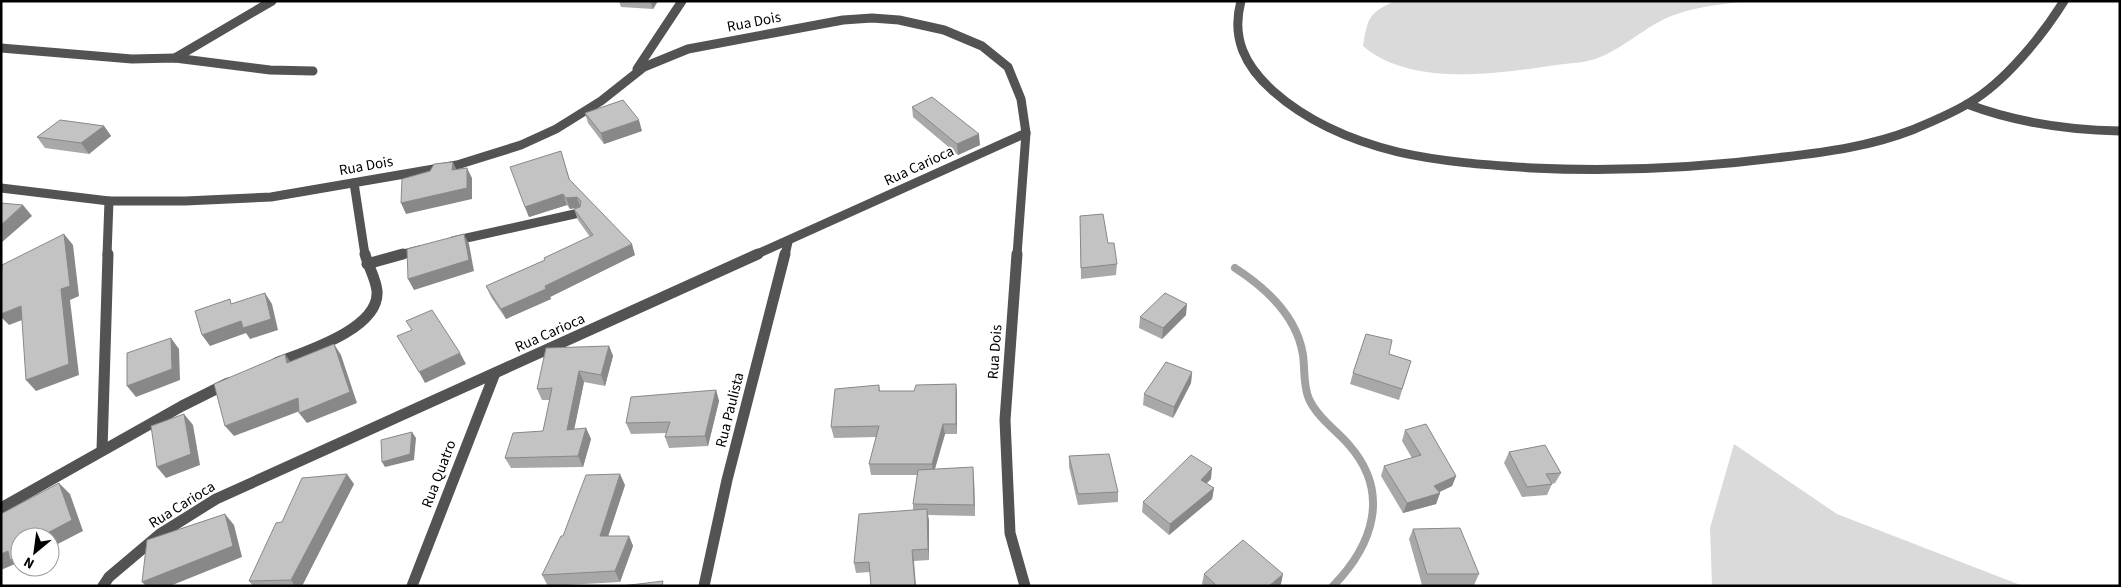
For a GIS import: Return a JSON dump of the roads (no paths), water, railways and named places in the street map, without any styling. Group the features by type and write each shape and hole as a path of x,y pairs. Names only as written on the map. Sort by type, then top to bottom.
{"street":[{"path":"175,58 272,1"},
{"path":"632,77 682,1"},
{"path":"1241,1 1236,22 1240,48 1257,76 1286,102 1343,134 1390,150 1441,160 1518,167 1618,169 1695,166 1766,160 1815,153 1904,133 1967,104 2019,60 2039,38 2064,1"},
{"name":"Rua Dois","path":"1,188 109,201 185,202 271,197 457,165 521,145 556,129 601,101 644,67 688,49 843,20 872,18 899,20 944,30 982,46 1008,67 1021,99 1026,133 1005,420 1010,532 1025,586"},
{"path":"1,48 132,58 175,58 270,70 313,71"},
{"path":"1967,104 2008,119 2039,126 2076,131 2120,131"},
{"name":"Rua Carioca","path":"103,586 109,577 160,534 216,499 1026,133"},
{"path":"263,368 334,339 367,317 374,306 377,292 367,264 354,183"},
{"path":"102,450 109,201"},
{"path":"447,242 579,213"},
{"name":"Rua Paulista","path":"704,586 727,480 788,242"},
{"path":"367,264 429,247"},
{"name":"Rua Quatro","path":"412,586 495,373"},
{"path":"1,508 182,406 236,380"}],"waterway":[{"path":"1235,268 1269,294 1287,316 1300,341 1309,399 1322,418 1349,445 1362,463 1370,482 1373,500 1372,518 1367,536 1347,570 1333,586"}]}
